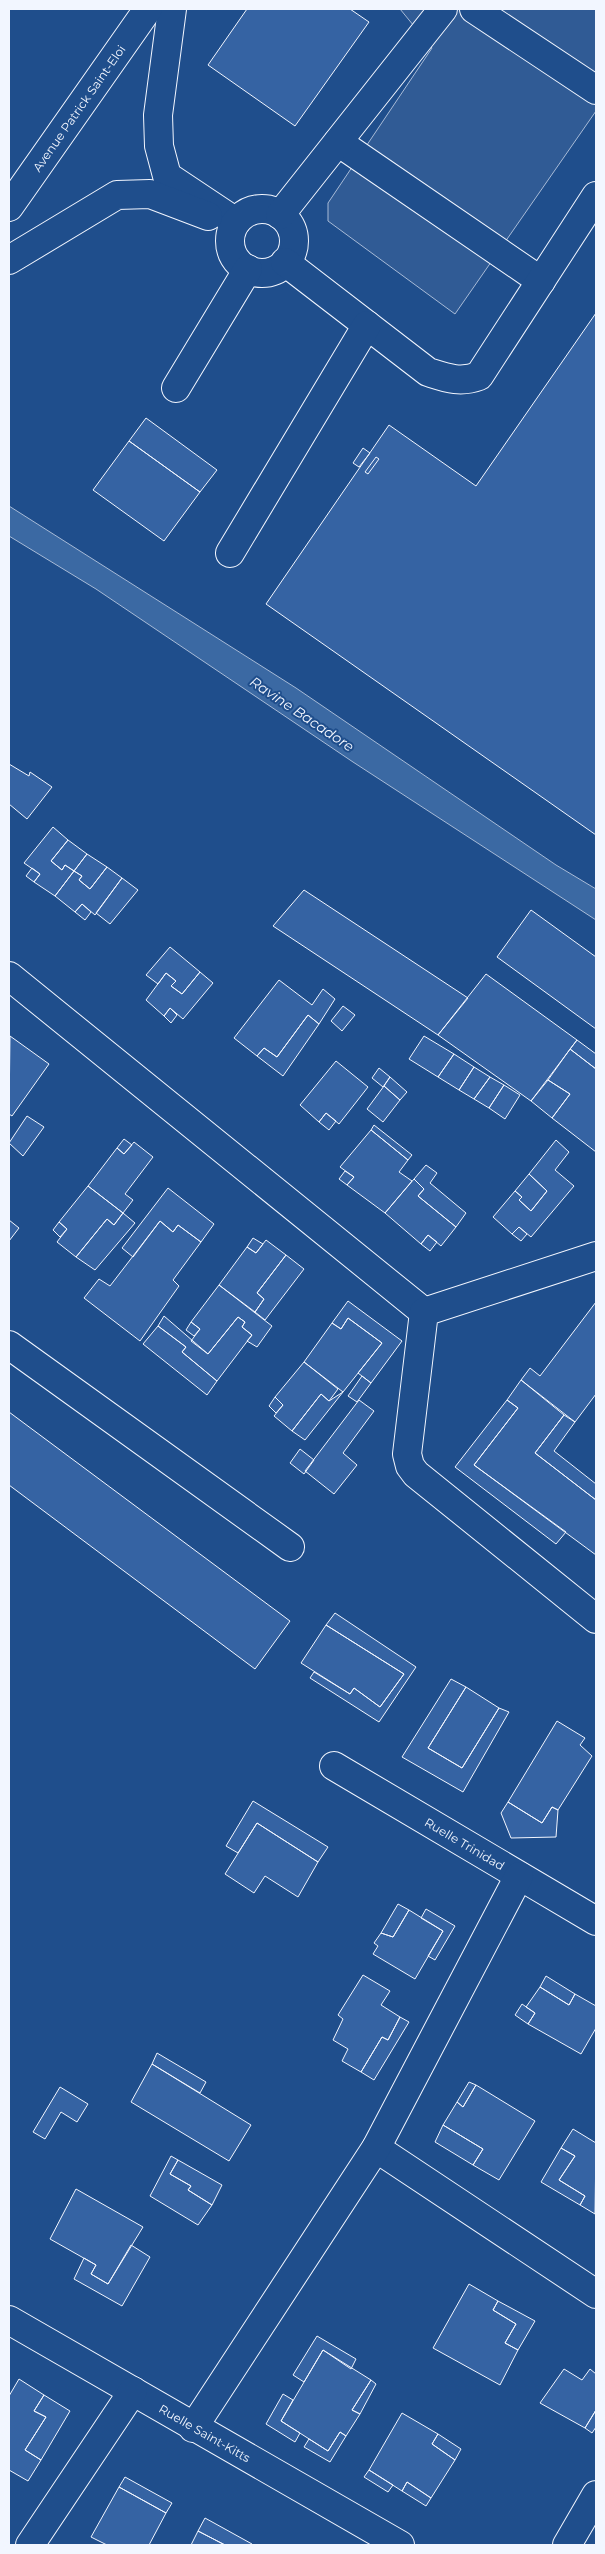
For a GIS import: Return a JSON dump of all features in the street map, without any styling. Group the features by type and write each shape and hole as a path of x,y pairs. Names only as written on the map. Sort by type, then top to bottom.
{"street":[{"name":"Avenue Patrick Saint-Eloi","path":"9,207 148,9"},
{"path":"172,9 158,115 159,146 167,176 235,224"},
{"path":"280,215 443,9"},
{"path":"474,9 596,90"},
{"path":"338,142 541,281"},
{"path":"9,260 117,195 150,194 235,224"},
{"path":"285,262 428,372 450,380 466,381 479,376 596,196"},
{"path":"260,209 271,210 280,215 293,233 291,254 278,269 268,272 248,269 233,256 230,235 235,224 249,212 260,209"},
{"path":"176,388 248,269"},
{"path":"230,553 367,325"},
{"path":"9,976 424,1312"},
{"path":"424,1312 596,1256"},
{"path":"424,1312 407,1454 410,1466 416,1474 596,1619"},
{"path":"9,1345 290,1547"},
{"name":"Ruelle Trinidad","path":"334,1766 596,1921"},
{"path":"193,2428 376,2148 520,1876"},
{"path":"376,2148 596,2294"},
{"name":"Ruelle Saint-Kitts","path":"9,2320 133,2391 193,2428 400,2545"},
{"path":"30,2545 133,2391"},
{"path":"567,2545 596,2495"}],"shaded area":[{"path":"400,9 596,9 596,111 455,314 328,221 328,203 432,48"}],"water":[{"name":"Ravine Bacadore","path":"9,506 296,688 556,865 596,889 596,920 353,762 96,589 9,536"}],"building":[{"path":"247,9 350,9 369,22 295,126 208,65"},
{"path":"596,313 596,835 266,604 389,425 476,486"},
{"path":"146,418 217,470 200,492 129,441"},
{"path":"129,441 200,492 164,541 93,490"},
{"path":"363,448 370,453 359,467 353,463"},
{"path":"376,457 379,459 368,474 365,472"},
{"path":"9,764 29,776 30,772 52,787 27,819 9,804"},
{"path":"53,827 68,840 51,861 62,870 65,865 74,871 55,896 34,882 40,874 24,863"},
{"path":"68,840 87,854 74,871 65,865 62,870 51,861"},
{"path":"87,854 107,867 90,889 79,880 82,876 74,871"},
{"path":"107,867 122,878 95,915 82,904 75,912 55,896 74,871 82,876 79,880 90,889"},
{"path":"32,868 40,874 34,882 26,876"},
{"path":"122,878 138,890 110,924 96,913"},
{"path":"304,890 468,998 438,1035 273,926"},
{"path":"82,904 91,912 85,920 75,912"},
{"path":"531,910 596,957 596,1029 497,957"},
{"path":"170,947 200,972 182,994 171,986 176,981 166,973 158,984 146,975"},
{"path":"200,972 213,983 183,1019 170,1008 164,1016 146,1000 166,973 176,981 171,986 182,994"},
{"path":"486,974 577,1040 531,1101 438,1035"},
{"path":"279,980 312,1005 323,989 335,999 319,1024 308,1015 277,1057 264,1048 257,1056 234,1038"},
{"path":"343,1006 355,1015 342,1031 331,1021"},
{"path":"170,1008 177,1015 171,1023 164,1016"},
{"path":"308,1015 319,1024 283,1076 257,1056 264,1048 277,1057"},
{"path":"10,1036 49,1064 12,1116 9,1114"},
{"path":"424,1036 454,1054 438,1077 409,1059"},
{"path":"577,1040 596,1054 596,1069 570,1049"},
{"path":"570,1049 596,1069 596,1152 552,1118 570,1094 548,1080"},
{"path":"454,1054 474,1067 459,1090 438,1077"},
{"path":"336,1061 368,1087 339,1124 326,1113 319,1122 300,1105"},
{"path":"474,1067 490,1077 474,1099 459,1090"},
{"path":"379,1068 390,1077 383,1087 372,1078"},
{"path":"390,1077 407,1092 400,1100 384,1086"},
{"path":"490,1077 504,1085 489,1108 474,1099"},
{"path":"548,1080 570,1094 552,1118 531,1101"},
{"path":"504,1085 520,1095 505,1119 489,1108"},
{"path":"384,1086 400,1100 383,1122 367,1109"},
{"path":"326,1113 336,1121 329,1130 319,1122"},
{"path":"27,1116 44,1127 23,1156 9,1143"},
{"path":"374,1125 412,1155 408,1160 371,1130"},
{"path":"371,1130 408,1160 399,1172 412,1181 385,1213 347,1185 354,1177 340,1167"},
{"path":"124,1139 132,1145 124,1154 117,1148"},
{"path":"556,1140 569,1152 555,1170 574,1186 531,1237 519,1227 512,1234 493,1217 515,1191 522,1197 519,1200 531,1211 547,1191 529,1174"},
{"path":"134,1142 153,1157 125,1194 133,1200 123,1213 88,1186 117,1148 124,1154"},
{"path":"426,1165 437,1173 430,1183 466,1213 456,1227 418,1196 424,1189 414,1179"},
{"path":"345,1171 354,1177 347,1185 339,1179"},
{"path":"529,1174 547,1191 531,1211 519,1200 522,1197 515,1191"},
{"path":"414,1179 424,1189 418,1196 456,1227 441,1246 428,1235 421,1244 385,1213"},
{"path":"88,1186 123,1213 114,1225 107,1219 76,1257 57,1242 67,1229 59,1222"},
{"path":"168,1188 214,1224 201,1242 178,1225 173,1232 160,1221 133,1257 122,1248"},
{"path":"123,1213 135,1223 95,1270 76,1257 107,1219 114,1225"},
{"path":"9,1220 19,1228 9,1241"},
{"path":"160,1221 173,1232 178,1225 201,1242 173,1280 179,1286 140,1341 84,1298 99,1279 110,1286"},
{"path":"59,1222 67,1229 60,1237 53,1230"},
{"path":"519,1227 527,1234 521,1241 512,1234"},
{"path":"428,1235 437,1242 430,1251 421,1244"},
{"path":"253,1238 263,1244 256,1253 247,1247"},
{"path":"266,1240 286,1255 257,1293 264,1299 255,1312 219,1285 247,1247 256,1253"},
{"path":"286,1255 304,1269 265,1320 255,1312 264,1299 257,1293"},
{"path":"219,1285 272,1326 257,1347 247,1341 252,1335 242,1327 245,1322 238,1317 208,1354 191,1341 200,1329 191,1322"},
{"path":"348,1301 402,1341 371,1383 358,1373 382,1343 348,1318 341,1329 332,1323"},
{"path":"596,1302 596,1394 575,1422 521,1380 530,1368 540,1376"},
{"path":"164,1316 208,1354 238,1317 245,1322 242,1327 252,1335 217,1381 182,1352 186,1347 158,1326"},
{"path":"348,1318 382,1343 343,1392 304,1362 332,1323 341,1329"},
{"path":"191,1322 200,1329 194,1336 186,1330"},
{"path":"158,1326 186,1347 182,1352 217,1381 207,1395 143,1344"},
{"path":"304,1362 338,1389 329,1401 321,1394 292,1431 274,1416 283,1405 275,1397"},
{"path":"362,1376 371,1383 357,1402 348,1396"},
{"path":"521,1380 564,1415 535,1453 596,1500 596,1555 474,1465 518,1408 507,1400"},
{"path":"343,1392 305,1440 292,1431 321,1394 329,1401"},
{"path":"275,1397 283,1405 276,1413 269,1406"},
{"path":"359,1400 374,1411 343,1453 357,1465 334,1494 305,1471"},
{"path":"507,1400 518,1408 474,1465 566,1532 556,1544 455,1467"},
{"path":"9,1412 290,1621 255,1669 9,1485"},
{"path":"564,1415 575,1422 554,1451 596,1484 596,1500 535,1453"},
{"path":"300,1449 314,1460 304,1474 290,1463"},
{"path":"335,1613 416,1667 379,1722 310,1678 314,1672 350,1694 354,1688 380,1707 404,1674 326,1625"},
{"path":"326,1625 404,1674 380,1707 354,1688 350,1694 301,1663"},
{"path":"451,1679 466,1687 428,1748 462,1768 499,1708 509,1712 463,1792 402,1757"},
{"path":"466,1687 499,1708 462,1768 428,1748"},
{"path":"557,1721 585,1738 580,1745 592,1756 558,1810 552,1807 542,1823 508,1802"},
{"path":"253,1801 328,1847 318,1862 257,1823 238,1853 226,1846"},
{"path":"508,1802 542,1823 552,1807 558,1810 556,1837 511,1838 501,1813"},
{"path":"257,1823 318,1862 298,1897 265,1876 254,1893 225,1874"},
{"path":"398,1904 409,1910 393,1937 381,1933"},
{"path":"426,1909 455,1926 435,1960 428,1956 443,1931 421,1918"},
{"path":"409,1910 443,1931 415,1979 373,1954 378,1946 374,1943 381,1933 393,1937"},
{"path":"363,1975 390,1991 381,2005 400,2017 388,2040 382,2037 361,2072 342,2061 348,2049 333,2040 343,2019 338,2015"},
{"path":"546,1976 575,1994 569,2005 540,1987"},
{"path":"540,1987 569,2005 575,1994 596,2006 596,2028 581,2054 528,2024 535,2013 526,2007"},
{"path":"522,2004 535,2013 528,2024 515,2015"},
{"path":"400,2017 409,2022 374,2080 361,2072 382,2037 388,2040"},
{"path":"157,2053 206,2082 200,2093 152,2064"},
{"path":"152,2064 251,2125 229,2161 131,2102"},
{"path":"469,2082 476,2085 463,2107 457,2102"},
{"path":"476,2085 535,2121 499,2180 473,2165 483,2149 443,2125 457,2102 463,2107"},
{"path":"60,2087 88,2104 77,2122 61,2112 45,2139 33,2132"},
{"path":"443,2125 483,2149 473,2165 435,2142"},
{"path":"573,2129 596,2143 595,2214 580,2205 585,2196 559,2180 575,2156 561,2148"},
{"path":"561,2148 575,2156 559,2180 585,2196 580,2205 541,2182"},
{"path":"171,2156 178,2160 170,2174 191,2186 188,2190 212,2205 198,2225 150,2196"},
{"path":"178,2160 222,2185 212,2205 188,2190 191,2186 170,2174"},
{"path":"76,2189 143,2227 108,2284 91,2274 96,2265 50,2239"},
{"path":"131,2245 150,2257 122,2306 74,2279 84,2258 96,2265 91,2274 108,2284"},
{"path":"469,2284 498,2301 493,2310 516,2324 505,2343 518,2350 500,2385 433,2348"},
{"path":"498,2301 535,2321 518,2350 505,2343 516,2324 493,2310"},
{"path":"317,2336 356,2359 351,2369 323,2350 304,2382 293,2375"},
{"path":"323,2350 371,2380 352,2410 360,2414 346,2436 340,2432 328,2451 281,2421"},
{"path":"564,2369 582,2380 590,2369 596,2374 596,2410 585,2428 540,2403"},
{"path":"19,2379 44,2395 34,2411 46,2417 25,2450 41,2460 28,2481 9,2470 9,2396"},
{"path":"371,2380 376,2384 360,2414 352,2410"},
{"path":"283,2394 293,2400 281,2421 300,2433 295,2442 266,2424"},
{"path":"44,2395 70,2411 41,2460 25,2450 46,2417 34,2411"},
{"path":"596,2410 596,2427 592,2433 585,2428"},
{"path":"402,2413 438,2434 432,2444 455,2460 431,2498 407,2482 402,2491 369,2470"},
{"path":"340,2432 346,2436 330,2462 304,2447 309,2439 328,2451"},
{"path":"438,2434 461,2449 455,2460 432,2444"},
{"path":"369,2470 393,2485 388,2492 364,2477"},
{"path":"125,2477 172,2503 166,2513 119,2487"},
{"path":"407,2482 431,2498 426,2506 402,2491"},
{"path":"119,2487 166,2513 149,2545 107,2545 91,2537"},
{"path":"205,2518 252,2545 225,2545 198,2531"},
{"path":"198,2531 225,2545 191,2545"}]}
